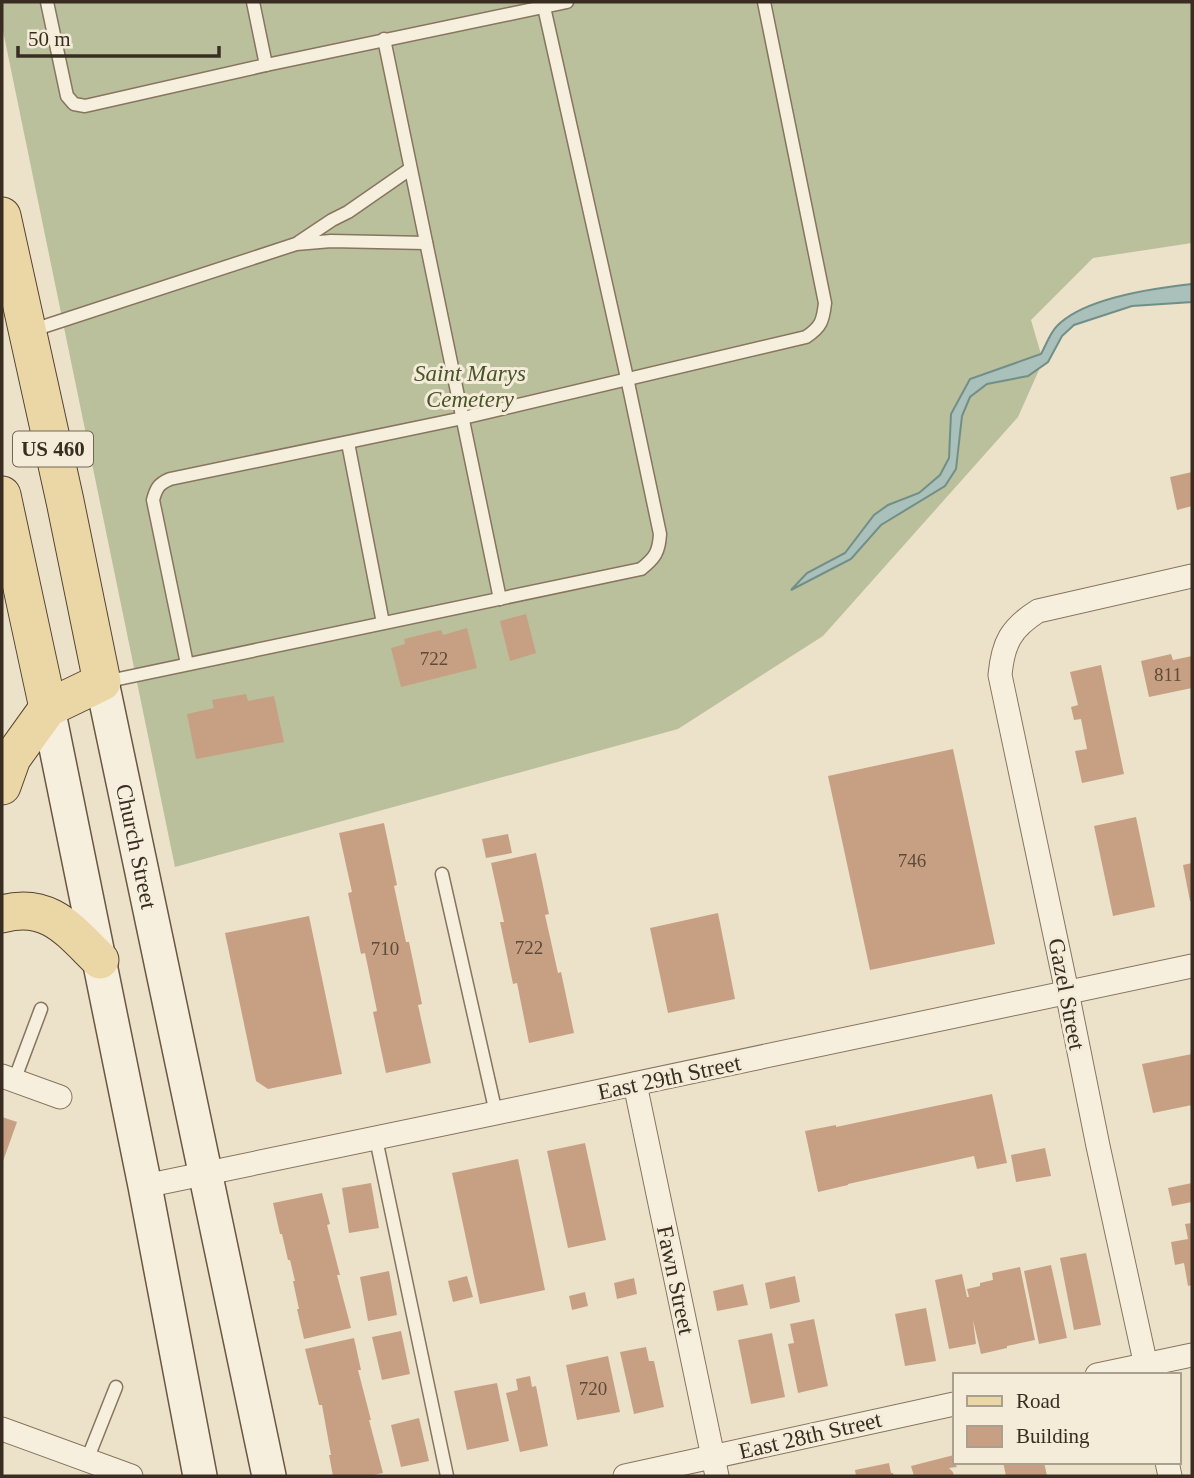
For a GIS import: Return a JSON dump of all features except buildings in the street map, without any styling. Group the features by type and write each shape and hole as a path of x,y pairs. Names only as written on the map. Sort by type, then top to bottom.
{"main road":[{"name":"Church Street","path":"2,216 65,501 269,1476"},
{"name":"US 460","path":"2,495 48,708"},
{"path":"2,786 12,758 48,708 102,682"},
{"path":"48,708 145,1185 200,1476"},
{"path":"2,914 22,910 47,915 61,922 100,960"}],"street":[{"name":"Gazel Street","path":"1147,1370 1000,675 1002,654 1010,635 1024,620 1038,611 1192,576"},
{"name":"East 29th Street","path":"145,1185 496,1114 1192,966"},
{"path":"8,1079 60,1097"},
{"name":"Fawn Street","path":"635,1084 715,1466"},
{"path":"1117,1373 1147,1370 1192,1355"},
{"name":"East 28th Street","path":"625,1476 715,1466 953,1404"},
{"path":"2,1429 131,1476"}],"lane":[{"path":"47,2 67,96 74,104 85,106 384,39 567,2"},
{"path":"253,2 266,65"},
{"path":"187,664 153,500 156,489 162,482 463,418 806,337 816,330 823,318 825,303 764,2"},
{"path":"102,682 641,569 653,559 659,546 660,534 544,7"},
{"path":"384,39 500,599"},
{"path":"296,244 410,169"},
{"path":"27,332 296,244 331,241 426,243"},
{"path":"348,443 383,623"},
{"path":"442,874 496,1114"},
{"path":"8,1079 41,1009"},
{"path":"376,1139 447,1476"},
{"path":"87,1460 116,1387"}],"green space":[{"name":"Saint Marys Cemetery","path":"2,2 1192,2 1192,243 1093,258 1031,320 1043,361 1018,417 823,636 678,729 175,867 2,26"}],"water":[{"path":"1192,284 1192,302 1132,306 1074,325 1062,336 1048,362 1028,376 987,384 970,397 962,416 956,469 945,486 881,525 851,559 791,590 807,573 845,553 874,515 888,505 919,493 940,475 949,458 951,414 970,379 1041,354 1057,326 1084,308 1121,296"}]}
